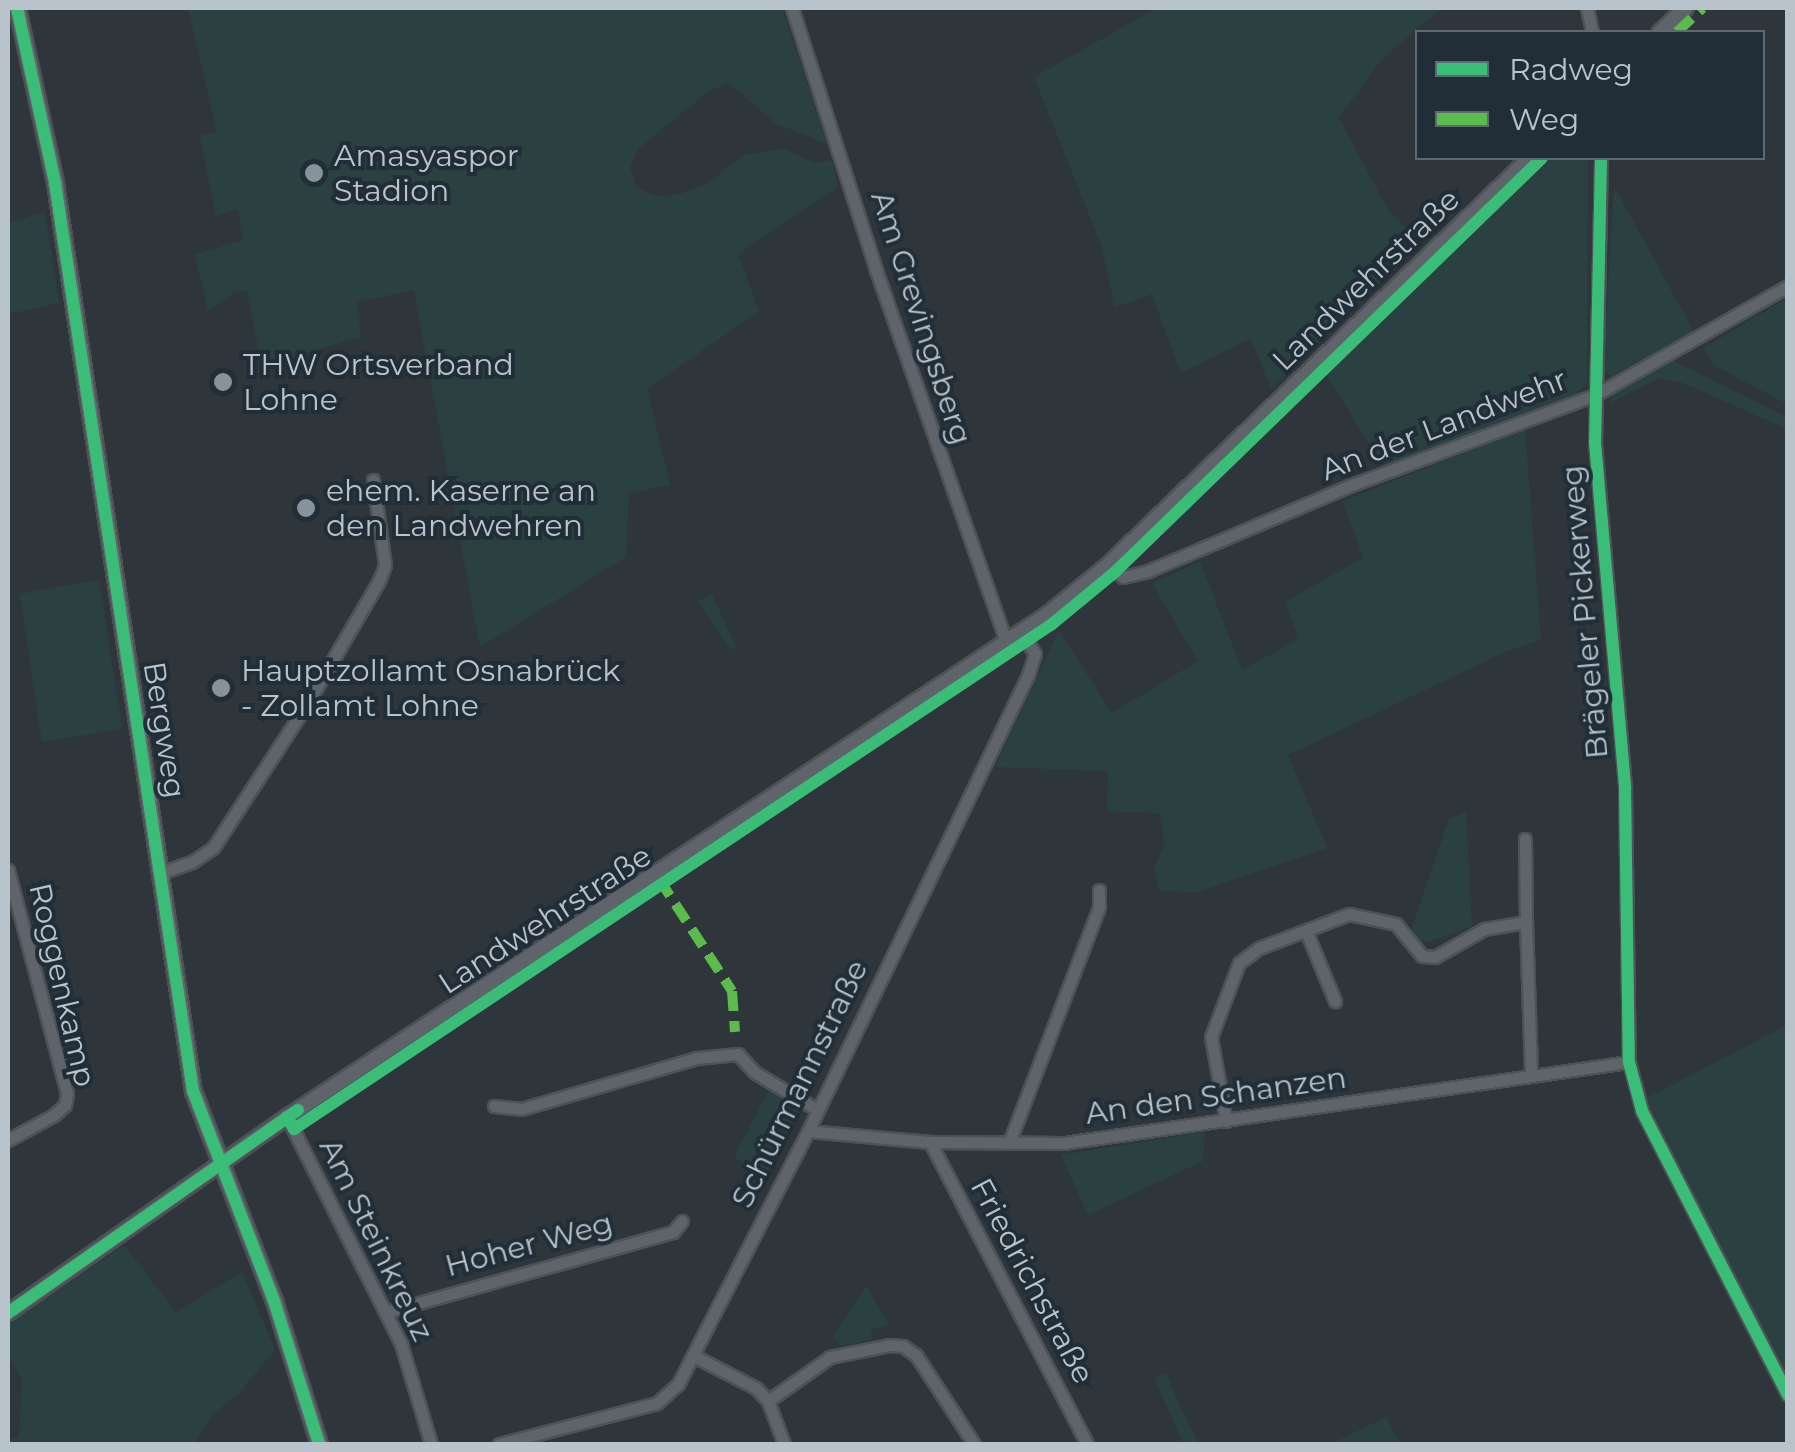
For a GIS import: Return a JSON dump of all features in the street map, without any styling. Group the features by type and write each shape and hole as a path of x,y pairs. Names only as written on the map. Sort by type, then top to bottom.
{"main road":[{"name":"Bergweg","path":"17,8 55,183 193,1091 274,1301 319,1444"}],"street":[{"name":"Am Grevingsberg","path":"792,8 876,270 1006,642"},
{"path":"1662,30 1686,8"},
{"name":"Landwehrstraße","path":"8,1313 288,1116 1021,632 1108,565 1528,160"},
{"name":"Brägeler Pickerweg","path":"1601,160 1594,394 1626,789 1630,1062 1642,1111 1788,1396"},
{"name":"An der Landwehr","path":"1108,565 1123,577 1148,571 1349,486 1594,394 1788,286"},
{"path":"161,873 192,862 212,848 307,704 379,581 385,566 373,480"},
{"name":"Schürmannstraße","path":"499,1444 526,1441 657,1403 678,1384 808,1131 1028,674 1035,654 1021,632"},
{"path":"1525,839 1531,1074"},
{"name":"Roggenkamp","path":"8,870 68,1093 65,1105 54,1115 8,1140"},
{"path":"1010,1143 1099,908 1100,890"},
{"path":"1226,1121 1211,1037 1239,963 1259,948 1349,914 1375,916 1396,924 1422,956 1435,957 1484,929 1526,922"},
{"path":"1306,930 1335,1001"},
{"path":"494,1106 521,1109 696,1058 738,1054 754,1072 816,1109"},
{"name":"An den Schanzen","path":"808,1131 818,1135 930,1142 1064,1143 1630,1062"},
{"name":"Am Steinkreuz","path":"288,1116 406,1355 431,1444"},
{"name":"Friedrichstraße","path":"930,1142 1087,1444"},
{"name":"Hoher Weg","path":"386,1312 672,1232 682,1222"},
{"path":"768,1401 830,1358 889,1345 902,1346 916,1355 974,1444"},
{"path":"694,1356 756,1388 768,1401 784,1444"}],"green space":[{"path":"188,8 782,8 827,144 777,124 729,83 710,90 638,149 630,168 637,187 654,196 677,195 705,185 744,155 784,149 815,163 832,160 838,187 738,254 759,312 647,388 670,485 629,493 626,557 480,647 414,290 357,302 361,337 262,366 247,290 234,293 208,311 195,255 243,240 238,209 216,216 200,136 217,132"},
{"path":"1157,8 1442,8 1381,60 1339,118 1389,212 1422,242 1271,389 1251,338 1181,373 1152,294 1115,307 1102,247 1034,77"},
{"path":"1550,160 1588,160 1587,383 1576,395 1384,467 1325,373"},
{"path":"1614,186 1694,332 1611,376 1603,368"},
{"path":"45,212 59,303 8,314 8,223"},
{"path":"1787,298 1787,404 1715,366 1704,348"},
{"path":"1674,361 1787,417 1787,429 1681,382 1659,378 1610,403 1613,392 1660,363"},
{"path":"1525,429 1541,640 1505,652 1288,755 1327,848 1198,892 1160,891 1154,870 1164,845 1161,813 1107,811 1108,771 995,767 1059,631 1112,713 1198,661 1152,583 1200,562 1242,670 1299,639 1285,602 1363,558 1343,501"},
{"path":"99,580 122,729 42,742 20,594"},
{"path":"712,594 736,647 730,650 698,601"},
{"path":"1466,812 1472,926 1431,941 1416,941 1410,934 1449,819"},
{"path":"1787,1025 1787,1385 1647,1098"},
{"path":"769,1090 800,1108 767,1174 734,1157"},
{"path":"1205,1132 1203,1161 1088,1215 1061,1155"},
{"path":"124,1245 176,1312 242,1272 275,1350 238,1394 213,1414 193,1444 8,1444 8,1440 19,1437 22,1378 8,1356 8,1325"},
{"path":"866,1286 890,1325 870,1330 873,1339 842,1346 832,1338"},
{"path":"1167,1374 1199,1444 1183,1443 1154,1377"},
{"path":"1386,1417 1400,1444 1331,1444"}],"marked path":[{"path":"1679,30 1703,8"},
{"path":"659,879 732,991 735,1032"}],"cycle path":[{"path":"17,8 55,183 193,1091 274,1301 319,1444"},
{"path":"287,1117 294,1129 1052,624 1115,572 1540,160"},
{"path":"1601,160 1595,443 1625,789 1629,1062 1642,1111 1788,1395"},
{"path":"8,1313 298,1110"}],"place":[{"name":"Amasyaspor Stadion","path":"314,173"},
{"name":"THW Ortsverband Lohne","path":"223,382"},
{"name":"ehem. Kaserne an den Landwehren","path":"306,508"},
{"name":"Hauptzollamt Osnabrück - Zollamt Lohne","path":"221,688"}]}
